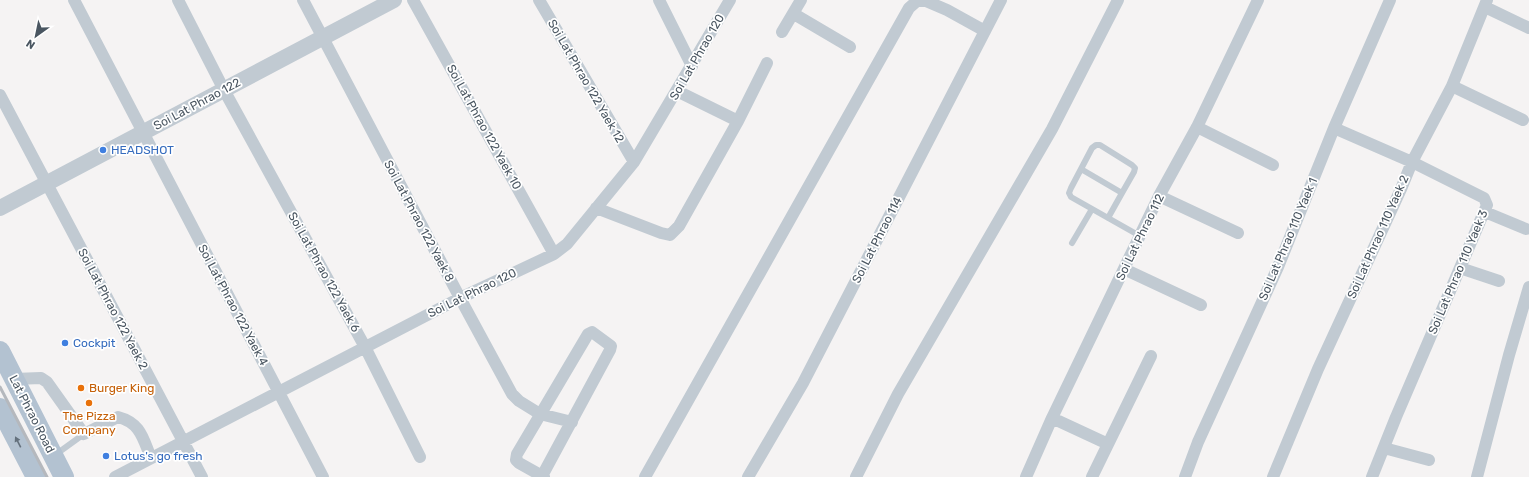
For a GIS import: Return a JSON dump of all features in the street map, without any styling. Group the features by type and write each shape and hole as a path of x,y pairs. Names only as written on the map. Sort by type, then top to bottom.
{"main road":[{"name":"Lat Phrao Road","path":"0,351 64,477"},
{"path":"0,408 36,477"}],"street":[{"name":"Soi Lat Phrao 122 Yaek 4","path":"74,0 323,477"},
{"name":"Soi Lat Phrao 122 Yaek 6","path":"178,0 224,90 365,348 420,457"},
{"name":"Soi Lat Phrao 122 Yaek 8","path":"303,0 512,394 519,401 540,414 572,422"},
{"name":"Soi Lat Phrao 122","path":"0,208 394,0"},
{"name":"Soi Lat Phrao 122 Yaek 10","path":"414,0 554,254"},
{"name":"Soi Lat Phrao 122 Yaek 12","path":"539,0 634,162"},
{"path":"658,0 692,66"},
{"name":"Soi Lat Phrao 120","path":"115,477 460,298 554,254 567,244 634,162 730,0"},
{"path":"782,32 802,0"},
{"name":"Soi Lat Phrao 114","path":"748,477 803,382 1001,0"},
{"path":"856,477 898,394 1052,129 1118,0"},
{"name":"Soi Lat Phrao 112","path":"1026,477 1052,418 1159,196 1197,127 1258,0"},
{"name":"Soi Lat Phrao 110 Yaek 1","path":"1185,477 1198,442 1278,267 1334,128 1390,0"},
{"path":"645,477 909,8 917,1 926,1 947,10 985,31"},
{"path":"1486,3 1529,28"},
{"name":"Soi Lat Phrao 110 Yaek 2","path":"1273,477 1318,369 1401,190 1412,162 1452,86 1486,3"},
{"path":"794,14 850,47"},
{"path":"596,208 661,233 670,235 679,226 738,121 767,63"},
{"path":"1452,86 1522,120"},
{"path":"677,91 738,121"},
{"name":"Soi Lat Phrao 122 Yaek 2","path":"0,95 202,477"},
{"path":"1197,127 1273,165"},
{"name":"Soi Lat Phrao 110 Yaek 3","path":"1334,128 1412,162 1484,198 1488,205 1372,477"},
{"path":"1159,196 1238,233"},
{"path":"1485,212 1526,229"},
{"path":"1460,268 1499,281"},
{"path":"1124,269 1201,305"},
{"path":"1477,477 1509,355 1529,287"},
{"path":"592,332 611,346 611,348 572,422 543,476 516,460 517,454 540,414 588,334 592,332"},
{"path":"1092,477 1151,356"},
{"path":"14,379 40,378 47,382 84,434 118,417 129,420 140,432 151,458"},
{"path":"1052,418 1108,444"},
{"path":"1384,448 1429,460"}],"lane":[{"path":"1108,218 1134,172 1134,168 1132,165 1100,145 1096,145 1092,148 1069,193 1071,197 1092,209 1108,218 1140,236"},
{"path":"1081,169 1122,193"},
{"path":"1072,243 1092,209"},
{"path":"53,456 84,434"}],"railway":[{"path":"0,387 47,477"}],"place":[{"name":"HEADSHOT","path":"103,150"},
{"name":"Cockpit","path":"65,343"},
{"name":"Burger King","path":"81,388"},
{"name":"The Pizza Company","path":"89,403"},
{"name":"Lotus's go fresh","path":"106,456"}]}
